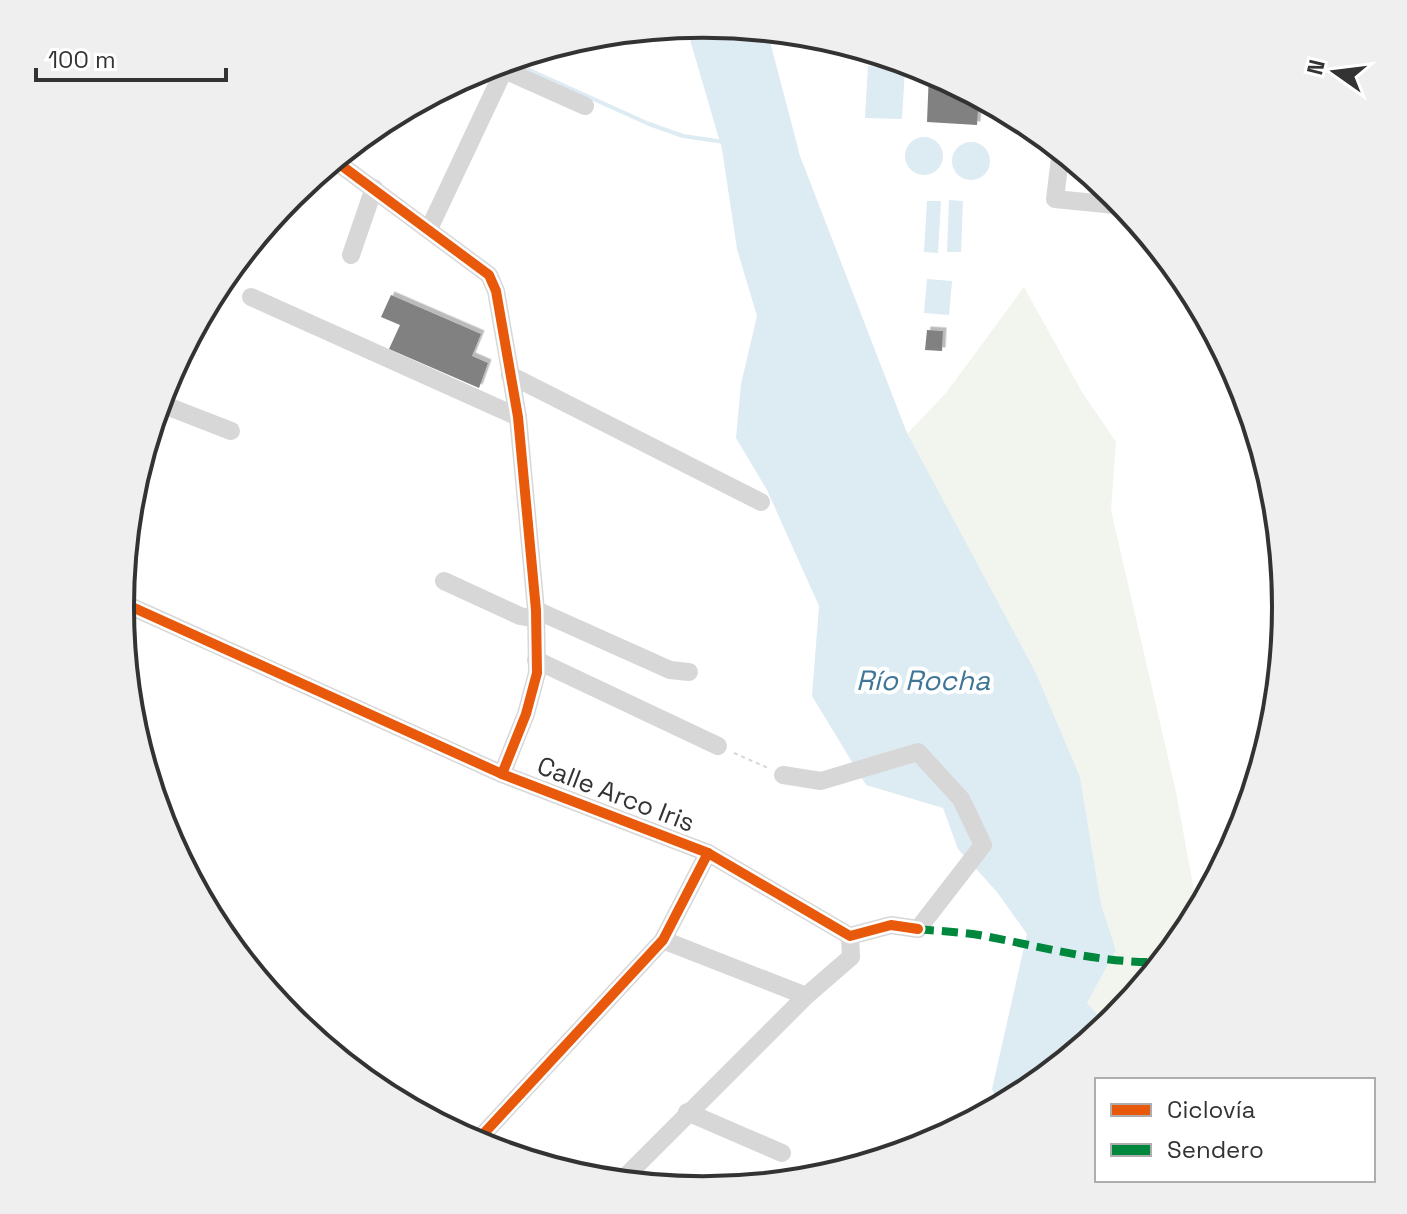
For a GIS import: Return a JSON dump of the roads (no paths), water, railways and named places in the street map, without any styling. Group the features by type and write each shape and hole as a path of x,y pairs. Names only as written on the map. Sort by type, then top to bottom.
{"street":[{"path":"510,72 585,106"},
{"path":"429,229 494,78"},
{"path":"1059,163 1055,199 1105,204"},
{"path":"344,167 489,275 502,317 518,417 536,615 536,660 526,714 502,774"},
{"path":"351,255 374,188"},
{"path":"251,297 518,417"},
{"path":"510,375 761,502"},
{"path":"171,408 231,431"},
{"path":"444,581 520,616 536,615 670,670 689,672"},
{"name":"Calle Arco Iris","path":"134,608 502,774 708,853 850,936"},
{"path":"536,660 718,746"},
{"path":"630,1171 806,996 851,957 850,936 891,925 918,929 983,845 961,799 918,752 821,781 783,775"},
{"path":"485,1132 663,940 708,853"},
{"path":"663,940 806,996"},
{"path":"687,1112 782,1153"}],"water":[{"name":"Río Rocha","path":"690,38 770,42 800,156 907,433 1036,673 1080,777 1101,904 1116,950 1087,1003 1099,1016 1050,1058 995,1096 992,1089 1027,934 997,892 958,849 943,808 866,785 812,696 819,606 767,490 736,438 741,384 757,316 737,249 722,149"},
{"path":"868,66 882,67 905,75 902,119 865,118"},
{"path":"924,137 938,142 943,156 938,170 924,175 910,170 905,156 910,142"},
{"path":"971,142 985,147 990,161 985,175 971,180 957,175 952,161 957,147"},
{"path":"949,200 963,201 961,252 947,252"},
{"path":"927,201 941,201 938,253 924,252"},
{"path":"927,279 952,281 949,315 924,313"}],"waterway":[{"path":"523,67 649,124 683,136 724,142"}]}
